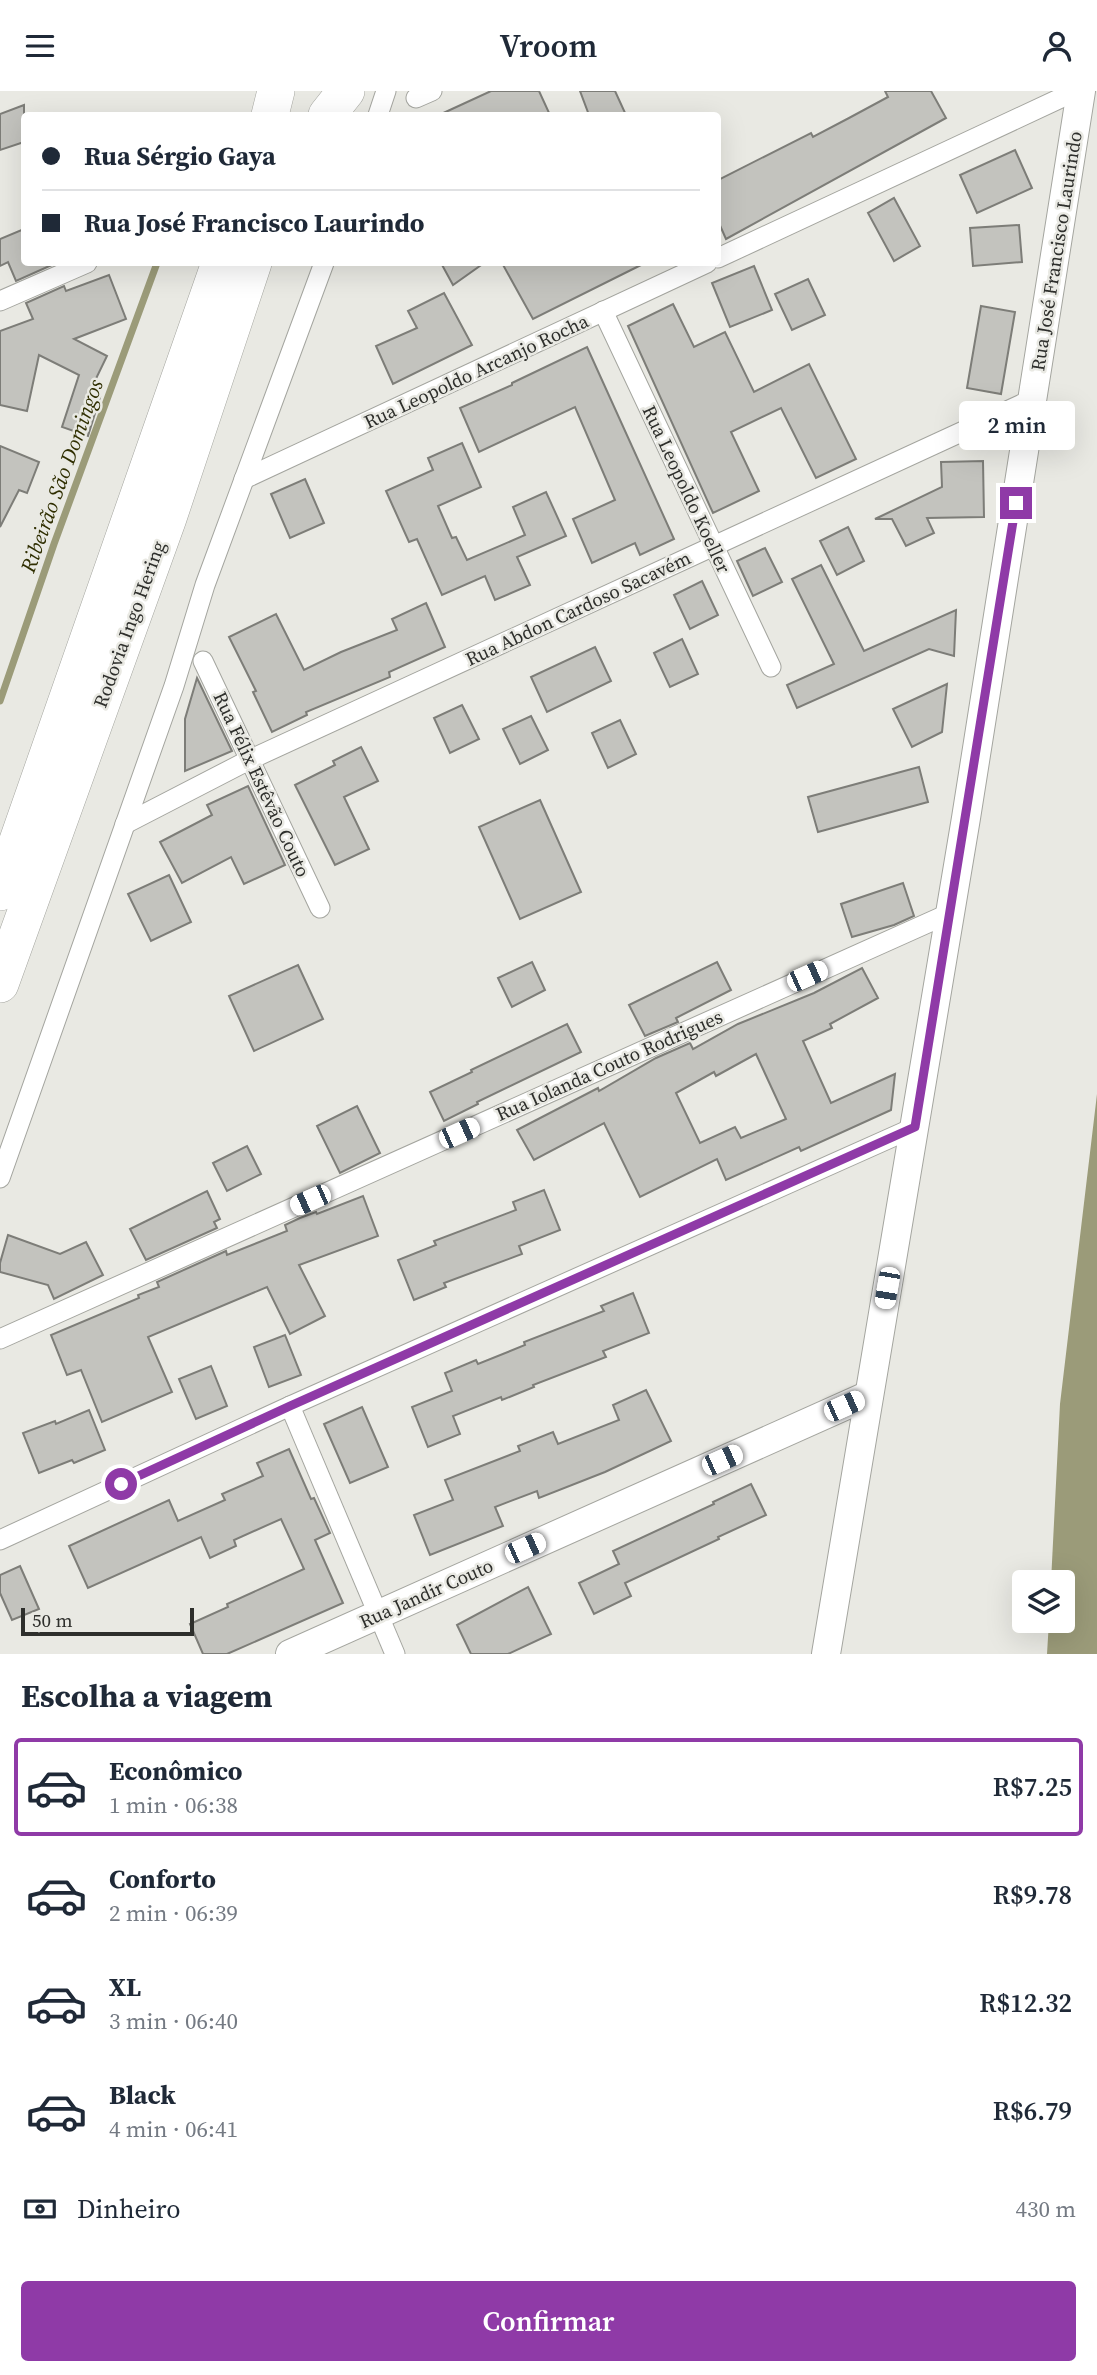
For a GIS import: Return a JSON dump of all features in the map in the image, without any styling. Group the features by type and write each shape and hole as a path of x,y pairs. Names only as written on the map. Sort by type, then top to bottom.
{"highway":[{"path":"271,112 276,91"},
{"path":"329,112 346,91"},
{"name":"Rodovia Ingo Hering","path":"0,892 219,266"},
{"name":"Rodovia Ingo Hering","path":"0,984 168,518 252,266"}],"main road":[{"name":"Rua José Francisco Laurindo","path":"826,1654 950,913 1033,398 1078,91"},
{"name":"Rua Jandir Couto","path":"290,1654 869,1395"}],"street":[{"path":"379,112 386,91"},
{"path":"721,257 1078,91"},
{"path":"0,301 80,266"},
{"path":"0,1178 174,686 205,585 323,266"},
{"name":"Rua Leopoldo Arcanjo Rocha","path":"244,479 700,266"},
{"name":"Rua Leopoldo Koeller","path":"603,311 771,667"},
{"name":"Rua Abdon Cardoso Sacavém","path":"125,824 249,760 1033,398"},
{"name":"Rua Félix Estêvão Couto","path":"203,661 320,908"},
{"name":"Rua Iolanda Couto Rodrigues","path":"0,1339 950,913"},
{"path":"0,1540 290,1406 915,1127"},
{"path":"290,1406 395,1654"}],"shaded area":[{"path":"1097,1094 1097,1654 1047,1654 1048,1633 1075,1633 1075,1570 1052,1570 1060,1404"}],"building":[{"path":"491,91 539,91 549,112 446,112"},
{"path":"580,91 615,91 625,112 588,112"},
{"path":"885,91 931,91 946,118 726,239 721,228 721,178 811,133 813,137 888,97"},
{"path":"24,105 24,112 21,112 21,143 0,150 0,114"},
{"path":"1015,150 1032,188 977,213 960,175"},
{"path":"894,198 920,246 894,261 868,213"},
{"path":"1019,225 1022,262 973,266 970,228"},
{"path":"21,230 21,266 50,266 16,281 8,262 0,266 0,239"},
{"path":"443,266 480,266 453,285"},
{"path":"504,266 639,266 533,319"},
{"path":"754,266 772,310 730,327 712,283"},
{"path":"109,275 126,319 74,339 107,356 89,393 100,397 88,436 62,427 79,375 39,355 27,411 0,405 0,331 33,319 26,303 64,286 66,291"},
{"path":"808,279 825,315 792,330 775,294"},
{"path":"444,293 472,345 393,384 376,346 417,328 408,311"},
{"path":"673,304 694,347 725,332 754,392 809,364 856,459 816,478 781,408 731,432 759,491 713,513 628,326"},
{"path":"981,306 1015,312 1001,394 967,388"},
{"path":"587,347 674,539 640,555 635,543 592,563 573,519 615,500 575,407 479,452 460,408"},
{"path":"462,443 481,487 438,506 452,538 456,537 467,560 525,535 513,507 546,492 566,536 517,557 530,585 495,600 485,576 442,595 417,539 409,542 386,491 433,470 428,458"},
{"path":"0,446 39,462 27,493 19,490 0,527"},
{"path":"983,461 984,517 927,518 934,533 906,546 892,519 875,519 942,487 941,462"},
{"path":"305,479 324,523 290,538 271,494"},
{"path":"848,527 864,561 837,575 820,541"},
{"path":"765,548 782,582 753,596 737,561"},
{"path":"821,565 864,651 956,610 954,656 929,649 797,708 787,685 834,664 792,579"},
{"path":"702,581 718,615 690,629 674,595"},
{"path":"426,603 445,647 389,672 390,677 306,712 307,715 272,732 253,692 256,691 229,637 276,614 304,670 397,630 392,619"},
{"path":"682,639 698,674 670,687 654,653"},
{"path":"595,647 611,681 547,712 531,677"},
{"path":"197,678 232,751 185,771 185,719"},
{"path":"947,684 942,732 912,747 893,709"},
{"path":"462,705 479,739 450,753 434,718"},
{"path":"531,716 548,750 520,764 503,729"},
{"path":"620,720 636,754 608,768 592,733"},
{"path":"361,747 378,781 344,797 369,849 335,865 295,785 335,765 333,761"},
{"path":"919,767 928,802 818,832 808,797"},
{"path":"248,786 285,865 244,884 231,857 182,883 160,842 212,815 207,805"},
{"path":"540,800 581,892 520,919 479,827"},
{"path":"169,875 191,922 151,941 128,894"},
{"path":"903,883 914,916 894,925 852,937 841,904"},
{"path":"532,962 545,990 512,1007 498,978"},
{"path":"717,962 731,990 676,1018 678,1022 645,1036 629,1005"},
{"path":"298,965 323,1019 254,1051 229,996"},
{"path":"862,968 878,998 830,1024 832,1028 803,1041 831,1103 895,1074 891,1110 801,1151 799,1147 726,1180 717,1159 640,1197 604,1123 534,1160 517,1130 598,1088 599,1091 656,1058 690,1043 693,1049 738,1024 814,993","holes":["756,1054 786,1119 741,1138 735,1127 700,1143 676,1093 714,1072 716,1076"]},
{"path":"567,1024 581,1052 477,1102 478,1104 444,1121 430,1092"},
{"path":"357,1106 380,1153 340,1173 317,1126"},
{"path":"247,1146 261,1174 227,1191 213,1163"},
{"path":"544,1190 560,1230 519,1246 522,1254 444,1283 446,1287 414,1300 398,1260 436,1245 434,1241 516,1210 513,1202"},
{"path":"207,1191 220,1219 214,1222 217,1228 146,1260 130,1229"},
{"path":"363,1196 378,1236 299,1265 325,1316 290,1334 267,1287 148,1337 172,1392 102,1422 81,1370 67,1375 51,1335 139,1298 138,1295 159,1287 157,1282 226,1251 227,1255 287,1231 285,1225 300,1218"},
{"path":"8,1235 60,1254 86,1242 103,1275 54,1299 48,1285 0,1272"},
{"path":"633,1293 649,1333 603,1351 606,1357 502,1400 501,1397 453,1416 460,1434 428,1447 412,1407 452,1391 445,1373 476,1360 478,1364 525,1345 524,1342 604,1311 601,1306"},
{"path":"285,1335 301,1375 269,1387 254,1347"},
{"path":"211,1366 227,1406 196,1419 179,1379"},
{"path":"646,1390 671,1441 605,1472 539,1498 537,1491 495,1507 503,1526 430,1555 414,1515 453,1500 445,1480 520,1451 518,1446 553,1432 558,1444 619,1420 613,1405"},
{"path":"362,1407 388,1467 350,1483 324,1424"},
{"path":"89,1410 105,1450 39,1473 23,1433 55,1421 56,1424"},
{"path":"289,1449 311,1499 314,1498 330,1533 315,1540 343,1603 227,1654 203,1654 190,1624 304,1569 281,1519 234,1540 236,1546 210,1558 201,1537 88,1588 69,1546 169,1500 178,1521 225,1500 222,1494 263,1476 257,1463"},
{"path":"751,1484 766,1515 625,1583 631,1596 594,1614 579,1583 619,1564 613,1551"},
{"path":"20,1566 39,1609 12,1620 0,1593 0,1575"},
{"path":"528,1587 551,1634 508,1654 471,1654 457,1625"}],"waterway":[{"name":"Ribeirão São Domingos","path":"0,701 54,544 156,266"}],"route":[{"path":"121,1484 915,1127 1016,503"}]}
